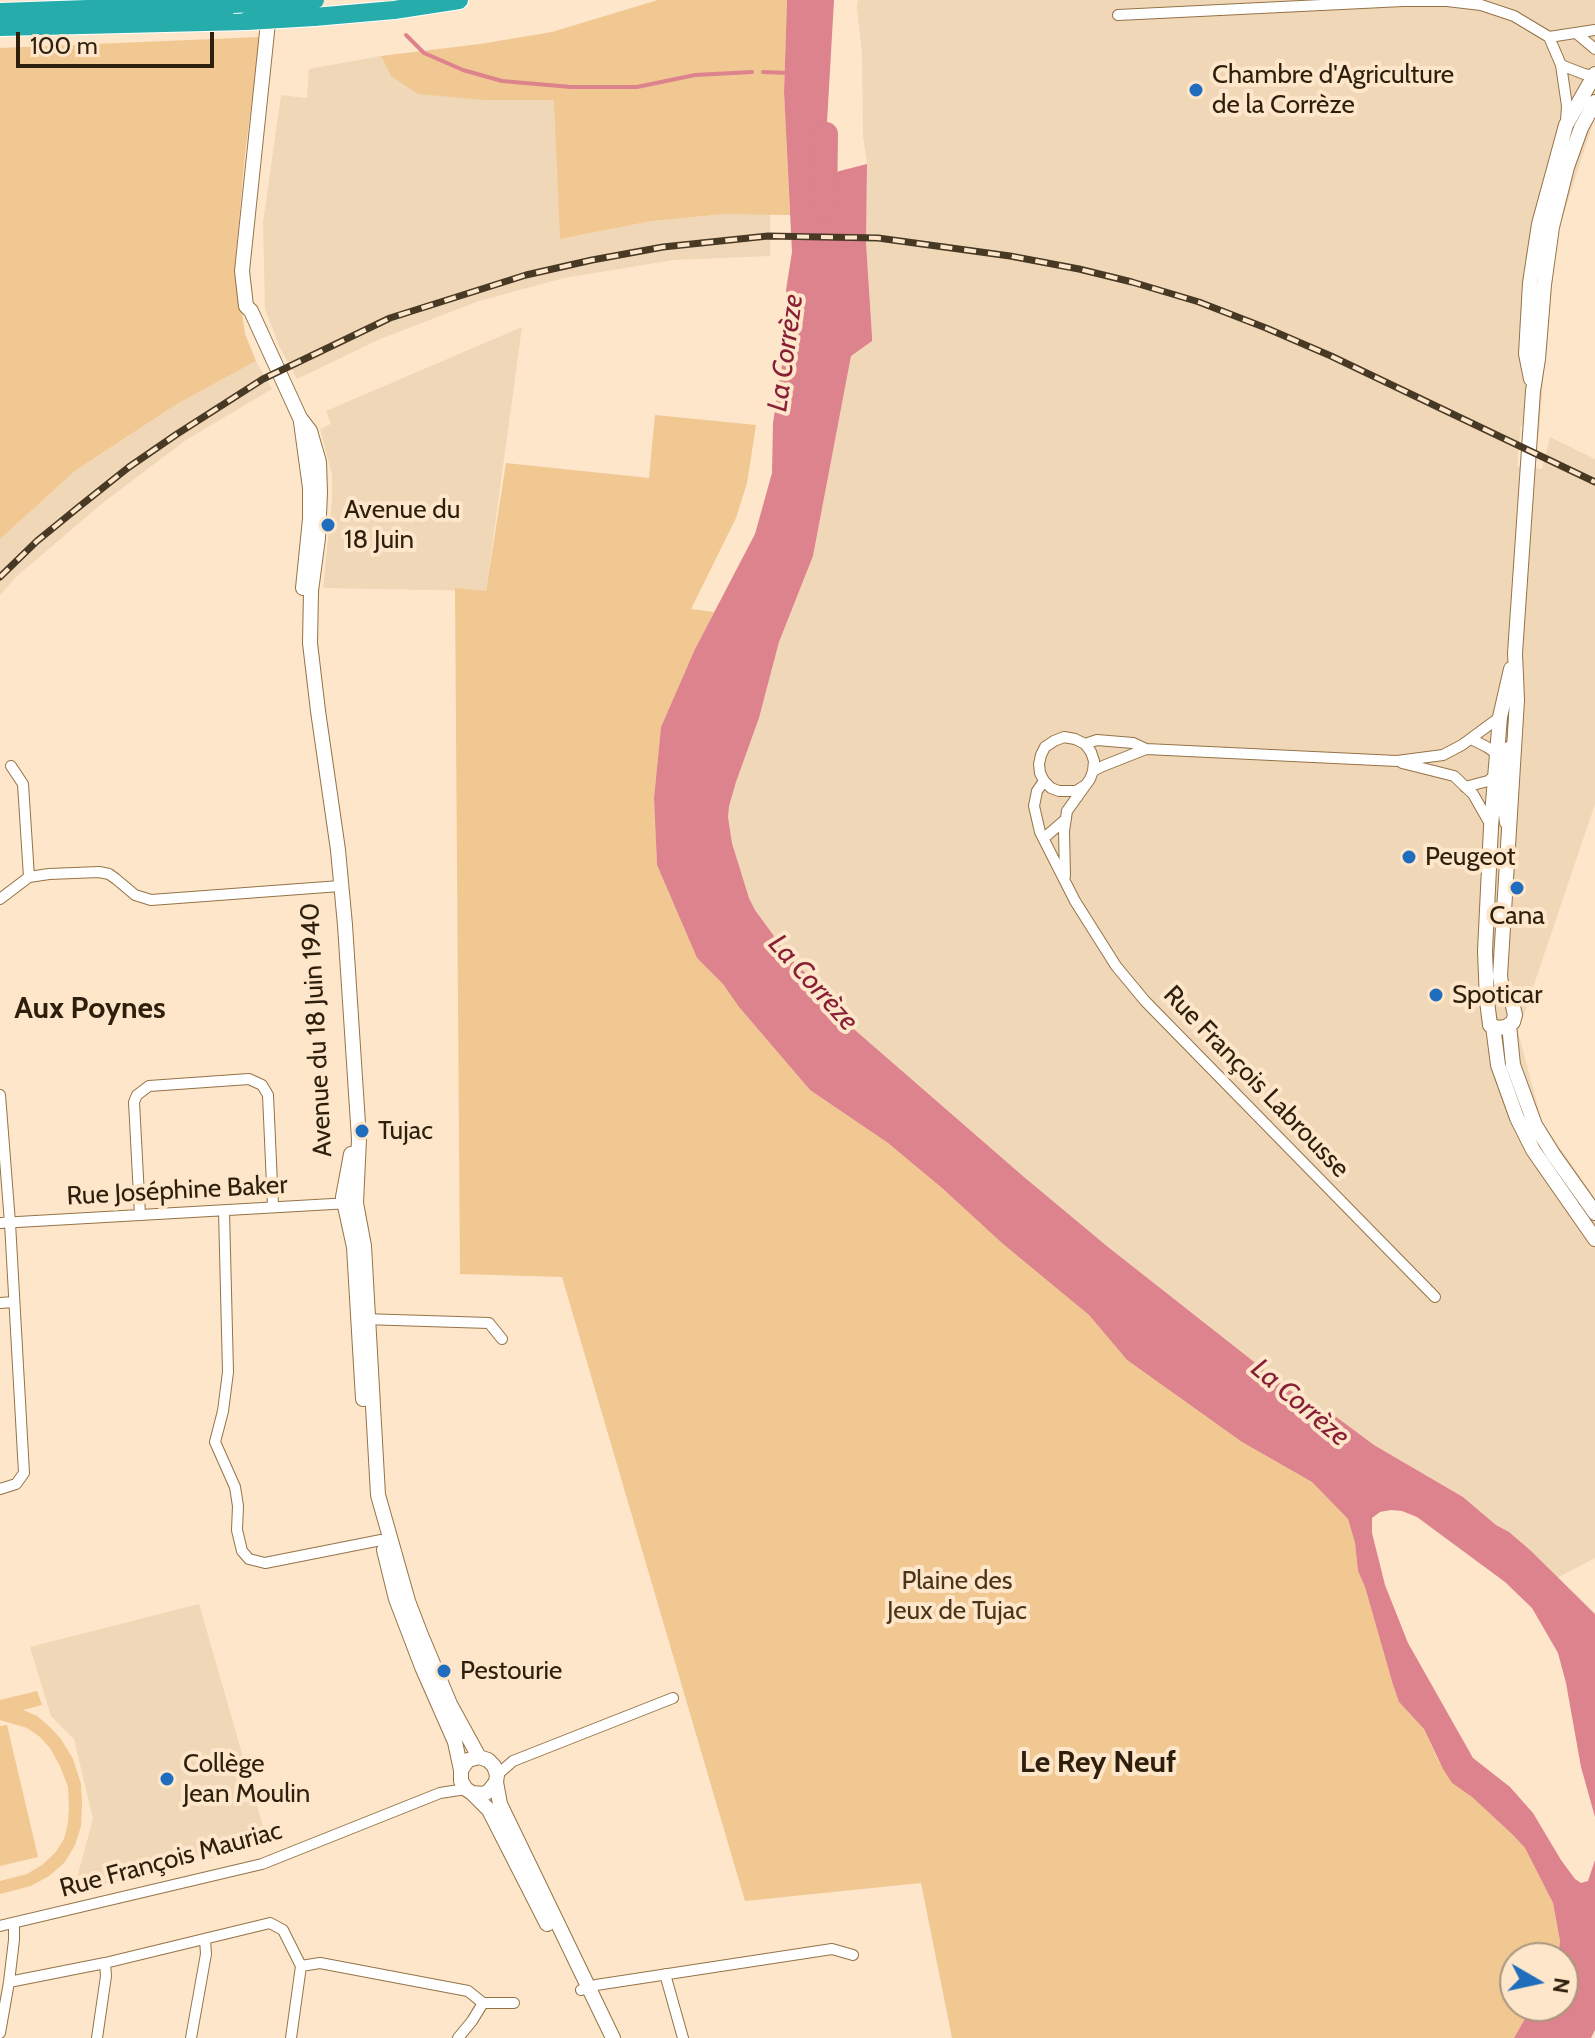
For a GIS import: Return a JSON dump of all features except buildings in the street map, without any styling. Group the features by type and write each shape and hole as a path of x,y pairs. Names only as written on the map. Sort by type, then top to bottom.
{"highway":[{"path":"8,19 233,4 394,10 459,0"},
{"path":"8,19 247,21 315,8"}],"street":[{"path":"251,311 246,306 242,258 270,0"},
{"path":"251,311 250,265 278,0"},
{"path":"1118,15 1447,1 1481,5 1514,16 1549,37 1561,65 1567,106 1566,125 1539,224 1530,283 1526,354 1533,391"},
{"path":"1549,37 1595,30"},
{"path":"1576,33 1595,49"},
{"path":"1561,65 1594,75 1566,125"},
{"path":"1506,996 1500,976 1517,700 1515,653 1533,391 1552,227 1567,167 1581,128 1595,102"},
{"name":"Avenue du 18 Juin 1940","path":"251,311 300,418 310,431 319,462 320,492 310,643 338,850 337,886 350,1142 350,1165 344,1190 364,1246 365,1432 381,1540 396,1599 455,1742 465,1782 489,1810 613,2038"},
{"path":"1507,841 1500,764 1500,717 1515,653"},
{"name":"Rue François Labrousse","path":"1435,1297 1145,1001 1116,966 1065,882 1044,838 1034,806 1037,791 1044,781 1040,773 1041,755 1045,747 1064,737 1085,744 1097,740 1133,743 1146,749 1397,761 1443,755 1500,717"},
{"path":"1465,787 1488,781 1500,764 1515,731"},
{"path":"1471,739 1500,764"},
{"path":"1085,744 1094,761 1093,771"},
{"name":"Rue François Labrousse","path":"1065,882 1064,831 1067,811 1093,771 1146,749"},
{"name":"Rue François Labrousse","path":"1397,761 1454,776 1473,794 1491,827"},
{"path":"1487,1001 1494,996 1511,998 1515,1015 1513,1022 1498,1028 1490,1025 1487,1001 1485,951 1491,827 1500,764"},
{"path":"11,766 23,784 29,877"},
{"path":"1044,781 1059,791 1068,792 1084,786"},
{"name":"Rue François Labrousse","path":"1044,838 1066,819"},
{"path":"0,899 29,877 99,872 116,879 135,895 151,900 337,886"},
{"name":"Avenue du 18 Juin 1940","path":"337,886 345,925 359,1139 350,1203"},
{"path":"1509,1025 1513,1065 1535,1125 1595,1213"},
{"path":"1493,1026 1498,1065 1517,1118 1533,1150 1595,1239"},
{"path":"140,1215 134,1102 137,1095 149,1086 249,1079 262,1085 268,1095 273,1207"},
{"path":"0,1095 5,1223 24,1473 16,1484 0,1489"},
{"name":"Rue Joséphine Baker","path":"5,1223 350,1203"},
{"path":"224,1211 228,1372 215,1442 235,1487 237,1530 242,1551 249,1559 265,1563 381,1540"},
{"path":"0,1303 13,1302"},
{"path":"362,1319 489,1323 502,1339"},
{"name":"Avenue du 18 Juin 1940","path":"362,1319 378,1495 407,1597 450,1704 491,1769 500,1804 585,1988 603,2038"},
{"path":"491,1769 489,1791 484,1794 465,1782 468,1760 491,1769 673,1698"},
{"name":"Rue François Mauriac","path":"0,1926 262,1864 465,1782"},
{"path":"1,2026 9,1982 14,1923"},
{"path":"9,1982 105,1963 270,1923 283,1930 301,1966 291,2038"},
{"path":"191,2038 206,1954 205,1939"},
{"path":"585,1988 832,1949 853,1955"},
{"path":"97,2038 105,1963"},
{"path":"301,1966 320,1963 468,1991 483,2003 514,2003"},
{"path":"665,1974 683,2038"},
{"path":"458,2038 483,2003"}],"shaded area":[{"path":"858,0 1595,0 1595,117 1553,247 1539,434 1521,425 1517,466 1542,469 1550,437 1595,459 1595,804 1518,1032 1542,1122 1595,1198 1595,1558 1557,1578 1514,1536 1463,1497 1374,1445 1335,1416 1300,1398 1024,1177 840,1017 790,958 749,898 732,842 729,806 759,718 779,642 813,556 851,356 872,336"},
{"path":"381,56 391,76 486,100 555,100 560,239 652,221 725,214 770,214 770,256 674,260 564,278 479,301 380,339 297,379 280,348 265,309 263,223 281,95 307,98 309,69"},
{"path":"522,327 486,591 323,588 332,500 332,475 320,429 331,424 326,411"},
{"path":"256,361 272,389 186,440 104,502 18,575 0,595 0,539 76,470 177,404"},
{"name":"Collège Jean Moulin","path":"199,1604 268,1844 73,1892 93,1819 74,1739 51,1716 30,1647"}],"green space":[{"path":"658,0 787,0 784,92 790,215 725,214 652,221 560,239 554,100 486,100 418,94 391,76 381,56 552,32"},
{"path":"260,37 235,265 245,334 256,361 177,404 76,470 0,539 0,48"},
{"name":"Plaine des Jeux de Tujac","path":"655,415 756,425 747,483 736,518 691,609 714,612 661,727 654,798 657,865 697,958 723,984 810,1090 888,1143 942,1188 1003,1244 1089,1315 1127,1360 1242,1442 1312,1482 1348,1519 1358,1571 1399,1702 1424,1729 1452,1783 1472,1797 1525,1848 1553,1903 1560,1942 1499,1942 1499,2022 1523,2022 1514,2038 952,2038 921,1883 745,1901 562,1277 460,1274 455,588 486,591 506,463 649,478"},
{"path":"37,1691 42,1705 23,1710 50,1727 73,1759 81,1784 81,1826 65,1862 49,1876 31,1886 0,1894 0,1881 27,1874 55,1853 64,1839 68,1823 68,1787 50,1748 27,1728 0,1720 0,1700"},
{"path":"7,1725 38,1857 0,1866 0,1726"}],"water":[{"path":"787,0 834,0 824,175 867,164 866,243 872,341 851,356 813,556 779,642 759,718 729,806 732,843 749,898 790,958 828,995 840,1017 1024,1177 1300,1398 1335,1416 1374,1445 1463,1497 1509,1532 1595,1614 1595,1817 1581,1767 1558,1653 1532,1608 1505,1582 1417,1517 1391,1510 1380,1512 1372,1518 1372,1533 1385,1585 1408,1643 1473,1758 1510,1787 1533,1813 1575,1879 1581,1883 1588,1881 1595,1860 1595,2030 1591,2038 1514,2038 1523,2022 1579,2022 1579,1942 1560,1942 1553,1903 1525,1848 1472,1797 1452,1783 1424,1729 1399,1702 1358,1571 1348,1519 1312,1482 1242,1442 1127,1360 1089,1315 1003,1244 942,1188 888,1143 810,1090 723,984 697,958 657,865 654,798 661,727 695,649 755,534 772,473 773,423 785,345 786,290 792,252 784,92"}],"waterway":[{"path":"406,35 424,53 463,70 502,81 571,87 637,87 695,75 752,72"},
{"path":"763,72 789,73"},
{"name":"La Corrèze","path":"825,209 826,134"}],"railway":[{"path":"0,577 80,506 177,434 263,379 390,318 526,275 592,260 663,247 768,236 878,238 1010,256 1132,282 1199,302 1331,356 1595,482"}],"place":[{"name":"Chambre d'Agriculture de la Corrèze","path":"1196,90"},
{"name":"Avenue du 18 Juin","path":"328,525"},
{"name":"Peugeot","path":"1409,857"},
{"name":"Cana","path":"1517,888"},
{"name":"Spoticar","path":"1436,995"},
{"name":"Tujac","path":"362,1131"},
{"name":"Pestourie","path":"444,1671"},
{"name":"Collège Jean Moulin","path":"167,1779"}],"district":[{"name":"Aux Poynes","path":"90,1009"},
{"name":"Le Rey Neuf","path":"1098,1763"}]}
